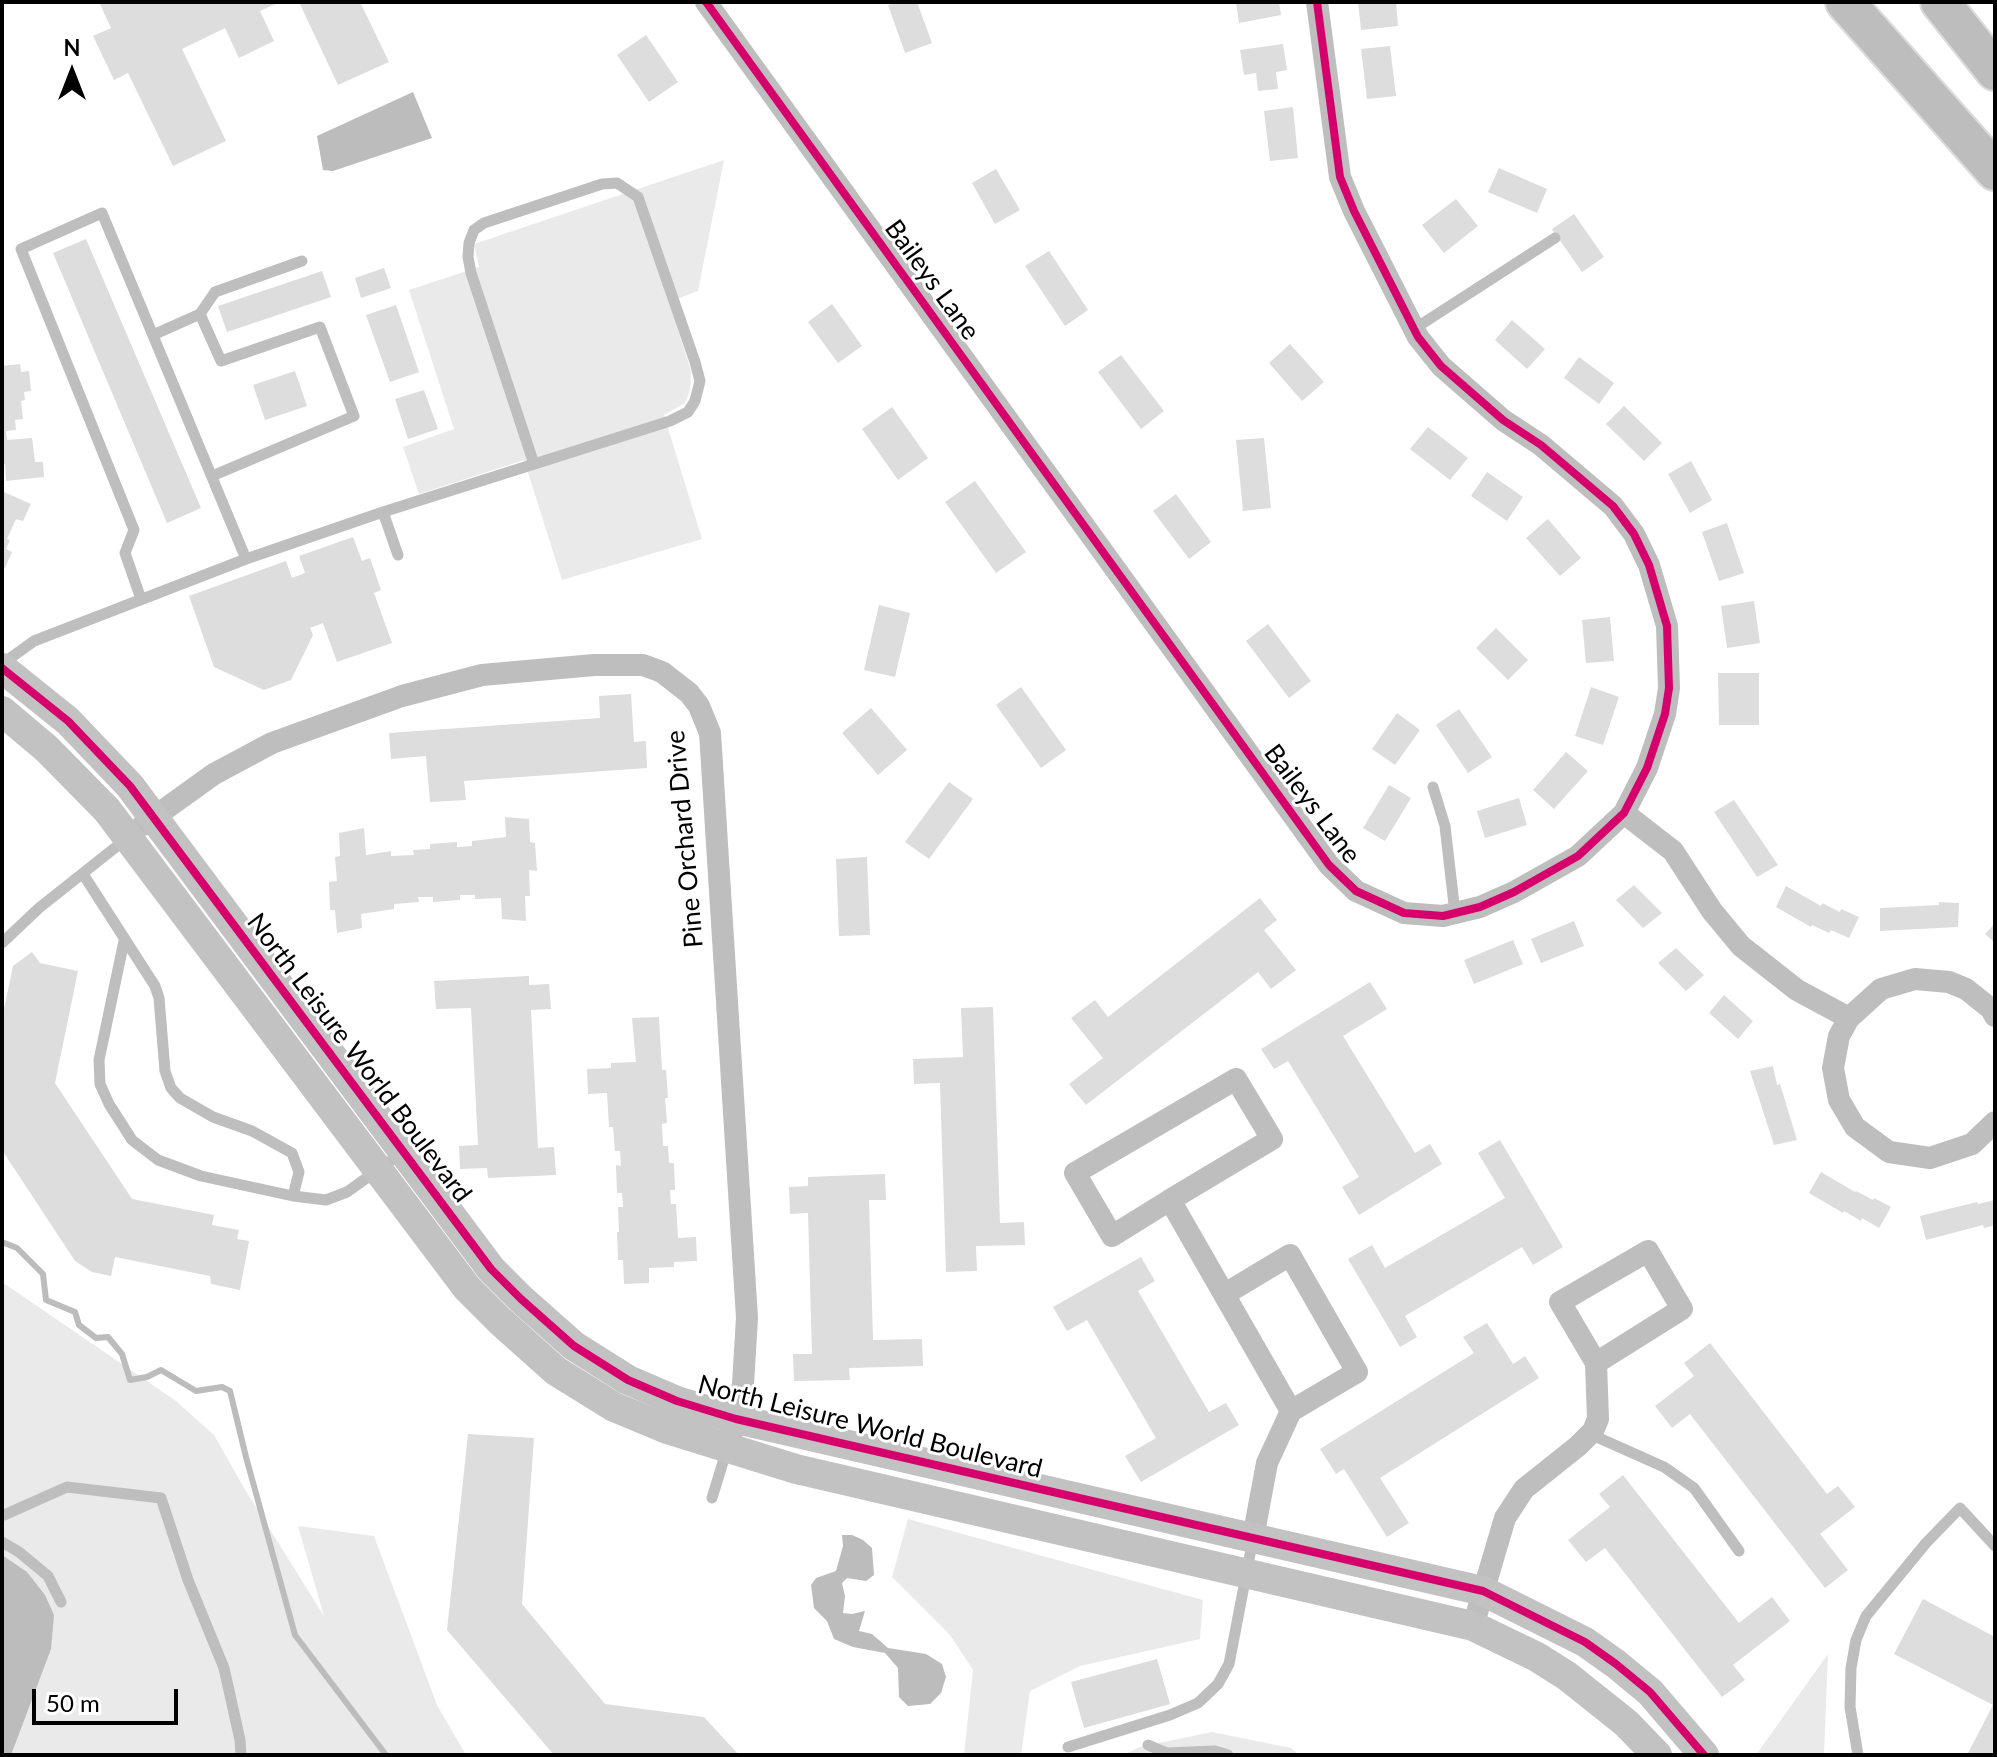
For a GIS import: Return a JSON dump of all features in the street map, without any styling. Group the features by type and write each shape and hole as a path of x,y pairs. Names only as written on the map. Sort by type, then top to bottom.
{"highway":[{"path":"1845,2 1995,171"},
{"path":"1940,2 1995,71"}],"street":[{"name":"Baileys Lane","path":"706,2 1329,865 1356,891 1404,913 1443,916 1480,907 1514,892 1578,856 1624,813 1647,768 1665,714 1669,688 1667,626 1649,565 1634,534 1613,506 1541,445 1503,420 1441,366 1414,329 1340,177 1317,2"},
{"name":"Pine Orchard Drive","path":"127,838 214,774 272,743 402,696 482,675 594,665 643,665 662,672 689,693 699,706 710,733 747,1318 743,1384 727,1448"},
{"name":"North Leisure World Boulevard","path":"2,666 100,752 155,816 491,1269 574,1346 628,1380 677,1401 736,1419 1483,1591 1585,1642 1616,1664 1650,1692 1704,1755"},
{"name":"North Leisure World Boulevard","path":"2,711 47,749 107,810 467,1288 556,1371 614,1407 667,1429 796,1469 1473,1626 1537,1657 1567,1676 1626,1723 1657,1755"},
{"path":"1624,813 1673,851 1712,911 1741,946 1797,990 1849,1018"},
{"path":"1995,1016 1966,989 1949,982 1915,979 1881,989 1849,1018 1839,1036 1833,1068 1839,1100 1855,1127 1889,1152 1930,1158 1972,1144 1995,1122"},
{"path":"1236,1079 1272,1139 1170,1200 1112,1236 1075,1173 1236,1079"},
{"path":"1170,1200 1291,1411"},
{"path":"1473,1626 1505,1518 1524,1489 1590,1434 1598,1419 1596,1363 1560,1302 1648,1251 1682,1309 1596,1363"},
{"path":"1225,1294 1290,1255 1357,1372 1291,1411 1267,1463 1253,1538"}],"lane":[{"path":"2,666 34,641 246,559 670,421 688,412 695,401 700,381 695,362 638,197 617,183 602,184 484,223 474,230 469,243 471,273 534,464"},
{"path":"141,599 125,553 134,530 21,249 102,213 246,559"},
{"path":"1414,329 1555,238"},
{"path":"153,335 200,314 215,292 302,261"},
{"path":"200,314 221,361 320,327 354,416 212,476"},
{"path":"383,512 398,555"},
{"path":"1433,787 1445,826 1455,913"},
{"path":"2,943 39,908 127,838"},
{"path":"83,874 145,969 159,998 161,1042 171,1088 180,1098 213,1117 252,1131 292,1153 299,1172 293,1196"},
{"path":"124,941 99,1060 100,1084 132,1140 158,1160 201,1176 326,1200 347,1192 404,1151"},
{"path":"1590,1434 1664,1467 1694,1488 1739,1551"},
{"path":"712,1498 727,1448"},
{"path":"2,1516 67,1487 161,1498 188,1580 224,1668 241,1755"},
{"path":"1858,1755 1850,1707 1851,1668 1856,1640 1866,1616 1926,1543 1960,1508 1995,1546"},
{"path":"1068,1747 1184,1709 1198,1703 1218,1684 1229,1664 1253,1538"},
{"path":"2,1542 48,1576 61,1602"},
{"path":"1148,1745 1167,1753 1215,1751 1228,1755"}],"shaded area":[{"path":"413,92 432,138 333,171 323,170 317,136"},
{"path":"724,160 698,291 669,302 691,371 690,390 685,403 664,415 702,539 562,580 524,460 419,494 403,447 454,429 409,290 479,267 474,244"},
{"path":"2,1282 176,1401 214,1435 324,1616 298,1526 374,1536 437,1705 466,1755 2,1755"},
{"path":"908,1519 1203,1600 1200,1639 1080,1666 1030,1691 1021,1755 964,1755 973,1670 950,1635 892,1577"},
{"path":"842,1535 852,1535 872,1548 874,1575 866,1581 847,1578 842,1583 845,1596 843,1613 865,1611 859,1631 872,1634 888,1648 926,1654 942,1664 946,1677 941,1693 930,1704 908,1706 899,1697 898,1668 885,1653 853,1647 834,1639 827,1621 814,1608 811,1585 816,1578 836,1571 843,1546"},
{"path":"2,1555 27,1572 45,1595 54,1615 51,1649 11,1755 2,1755"},
{"path":"1828,1654 1824,1755 1756,1755"},
{"path":"1212,1732 1291,1748 1299,1755 1123,1755 1140,1747"}],"building":[{"path":"99,2 280,2 260,11 274,41 239,58 225,28 182,49 226,141 173,166 128,73 114,80 93,36 111,28"},
{"path":"299,2 360,2 389,62 338,85"},
{"path":"917,2 932,43 905,53 888,5"},
{"path":"1236,2 1279,2 1281,15 1239,23"},
{"path":"1358,2 1396,2 1398,26 1361,30"},
{"path":"646,35 678,82 649,102 617,55"},
{"path":"1283,44 1287,70 1276,72 1278,89 1258,91 1256,73 1244,75 1240,50"},
{"path":"1390,46 1396,96 1367,99 1361,49"},
{"path":"1293,107 1298,158 1270,161 1264,111"},
{"path":"1499,168 1547,189 1537,213 1488,192"},
{"path":"996,169 1020,210 995,224 972,183"},
{"path":"1456,199 1478,226 1444,253 1422,225"},
{"path":"1574,214 1604,257 1582,272 1552,229"},
{"path":"86,239 201,508 167,523 53,253"},
{"path":"1049,251 1088,310 1065,326 1025,266"},
{"path":"384,268 391,288 361,298 355,278"},
{"path":"322,271 331,297 227,332 218,306"},
{"path":"832,304 862,346 838,363 808,322"},
{"path":"396,305 419,372 390,382 366,315"},
{"path":"1512,320 1545,349 1527,369 1495,340"},
{"path":"1290,344 1324,382 1302,401 1269,363"},
{"path":"1121,355 1164,411 1141,429 1098,372"},
{"path":"1579,357 1614,383 1599,404 1564,378"},
{"path":"20,364 21,372 29,371 31,391 24,392 25,400 21,401 23,419 15,420 16,430 6,431 7,440 32,438 35,462 43,462 44,477 6,481 5,464 2,464 2,366"},
{"path":"295,371 307,406 265,420 253,385"},
{"path":"424,390 438,429 408,439 395,399"},
{"path":"1624,406 1662,443 1644,461 1606,424"},
{"path":"892,407 928,458 898,480 862,429"},
{"path":"1428,427 1468,458 1450,480 1410,449"},
{"path":"1264,438 1271,508 1243,511 1236,440"},
{"path":"1691,461 1712,500 1690,513 1668,474"},
{"path":"1487,472 1523,497 1507,521 1471,496"},
{"path":"975,481 1026,552 996,573 945,502"},
{"path":"2,491 31,504 23,521 16,519 7,539 10,540 6,549 12,552 5,568 2,567"},
{"path":"1176,494 1211,542 1189,559 1153,511"},
{"path":"1548,519 1581,558 1560,576 1526,538"},
{"path":"1727,523 1744,573 1719,581 1702,532"},
{"path":"353,537 362,561 370,558 381,590 374,593 392,643 337,662 323,623 310,628 313,635 291,680 264,690 214,667 189,596 286,561 292,578 305,573 299,556"},
{"path":"1754,601 1760,643 1727,648 1721,606"},
{"path":"879,605 910,613 895,677 864,670"},
{"path":"1610,617 1614,661 1586,663 1582,620"},
{"path":"1268,624 1311,681 1289,698 1246,641"},
{"path":"1496,628 1528,660 1508,680 1476,648"},
{"path":"1718,673 1759,673 1759,725 1719,725"},
{"path":"1021,687 1066,750 1041,768 996,705"},
{"path":"1591,687 1619,697 1603,745 1575,736"},
{"path":"631,694 634,742 646,741 647,768 464,781 466,800 430,802 426,756 391,759 389,733 600,718 599,696"},
{"path":"871,708 907,750 878,775 842,733"},
{"path":"1459,709 1492,757 1468,773 1436,725"},
{"path":"1397,713 1420,730 1395,765 1372,749"},
{"path":"1566,752 1588,771 1554,809 1533,790"},
{"path":"949,782 973,799 929,859 905,842"},
{"path":"1389,785 1411,798 1385,841 1363,828"},
{"path":"1519,798 1527,825 1485,838 1477,811"},
{"path":"1734,800 1778,865 1757,877 1714,812"},
{"path":"505,817 529,819 530,842 535,843 537,871 529,870 530,896 525,896 526,921 502,919 501,898 475,899 475,895 460,895 460,900 433,902 433,897 418,897 419,902 394,904 394,909 361,914 362,928 337,933 335,910 330,910 329,882 337,881 335,857 340,856 339,833 364,828 366,855 391,851 391,856 414,855 413,850 430,849 430,844 457,842 457,847 472,846 472,841 506,837"},
{"path":"867,857 870,935 839,936 836,859"},
{"path":"1634,885 1662,913 1643,928 1616,900"},
{"path":"1786,886 1821,906 1822,903 1859,917 1849,938 1831,930 1829,933 1811,927 1776,907"},
{"path":"1260,898 1277,920 1264,930 1296,970 1271,989 1258,972 1086,1105 1069,1084 1103,1058 1071,1018 1095,1000 1108,1017"},
{"path":"1939,902 1959,903 1958,927 1880,931 1880,908 1939,905"},
{"path":"1574,921 1584,946 1541,963 1531,939"},
{"path":"1995,923 1995,943 1985,934"},
{"path":"1513,940 1523,964 1474,984 1464,960"},
{"path":"1676,948 1704,975 1686,991 1658,963"},
{"path":"32,952 40,963 78,971 55,1083 132,1199 214,1215 212,1225 239,1230 237,1239 249,1241 240,1290 211,1284 210,1276 115,1257 111,1276 92,1272 75,1261 2,1150 2,1019 13,966"},
{"path":"529,976 529,985 549,984 551,1009 531,1010 538,1148 554,1147 556,1175 488,1178 487,1168 460,1169 459,1146 478,1145 471,1008 436,1009 434,981"},
{"path":"1370,982 1387,1009 1343,1036 1415,1153 1430,1144 1442,1164 1359,1215 1342,1187 1359,1177 1288,1061 1274,1069 1261,1049"},
{"path":"1724,995 1753,1021 1738,1039 1709,1013"},
{"path":"993,1007 1000,1223 1024,1222 1025,1245 976,1246 977,1271 946,1272 940,1083 914,1084 913,1059 963,1057 961,1008"},
{"path":"659,1017 662,1070 666,1070 668,1098 665,1098 667,1123 662,1124 663,1146 668,1146 669,1163 674,1163 675,1190 670,1190 671,1204 676,1204 678,1238 696,1237 697,1261 674,1262 674,1267 649,1268 649,1283 624,1284 623,1260 618,1260 617,1232 618,1207 623,1207 622,1193 617,1193 616,1165 621,1166 620,1151 615,1151 613,1127 609,1127 607,1093 588,1094 587,1069 611,1068 611,1063 636,1062 632,1018"},
{"path":"1773,1066 1797,1140 1774,1145 1750,1071"},
{"path":"1500,1140 1563,1247 1533,1265 1522,1247 1405,1316 1417,1337 1400,1347 1348,1259 1372,1245 1385,1268 1505,1198 1478,1153"},
{"path":"1821,1172 1855,1192 1891,1207 1879,1228 1862,1218 1861,1221 1843,1213 1809,1193"},
{"path":"885,1174 886,1200 869,1200 873,1340 922,1339 923,1366 849,1368 850,1380 794,1381 793,1354 812,1354 808,1213 790,1214 789,1187 808,1186 808,1177"},
{"path":"1995,1200 1995,1225 1984,1228 1983,1225 1926,1240 1920,1216"},
{"path":"1141,1257 1155,1281 1138,1291 1209,1412 1226,1403 1239,1425 1141,1482 1125,1456 1156,1438 1087,1320 1067,1331 1053,1307"},
{"path":"1487,1323 1513,1364 1525,1356 1539,1378 1380,1478 1409,1523 1387,1537 1344,1469 1336,1474 1320,1449 1474,1353 1463,1337"},
{"path":"1710,1343 1827,1494 1838,1486 1855,1507 1820,1534 1848,1570 1825,1588 1690,1414 1672,1428 1655,1406 1694,1376 1684,1363"},
{"path":"468,1434 534,1438 522,1604 605,1704 704,1717 739,1755 554,1755 447,1630"},
{"path":"1623,1475 1739,1623 1772,1597 1790,1621 1733,1665 1745,1680 1722,1697 1605,1548 1586,1562 1568,1540 1610,1507 1599,1494"},
{"path":"1923,1599 1995,1637 1995,1755 1967,1755 1993,1705 1894,1654"},
{"path":"1157,1659 1170,1704 1084,1728 1071,1682"}],"waterway":[{"path":"2,1242 17,1248 43,1274 46,1300 75,1312 79,1325 96,1338 108,1337 122,1354 130,1380 161,1370 196,1391 222,1387 230,1391 295,1635 386,1755"}],"cycle path":[{"path":"706,2 1329,865 1356,891 1404,913 1443,916 1480,907 1514,892 1578,856 1624,813 1647,768 1665,714 1669,688 1667,626 1649,565 1634,534 1613,506 1541,445 1503,420 1441,366 1418,337 1340,177 1317,2"},
{"path":"2,668 68,721 130,786 491,1269 574,1346 628,1380 677,1401 736,1419 1483,1591 1585,1642 1616,1664 1650,1692 1704,1755"}]}
